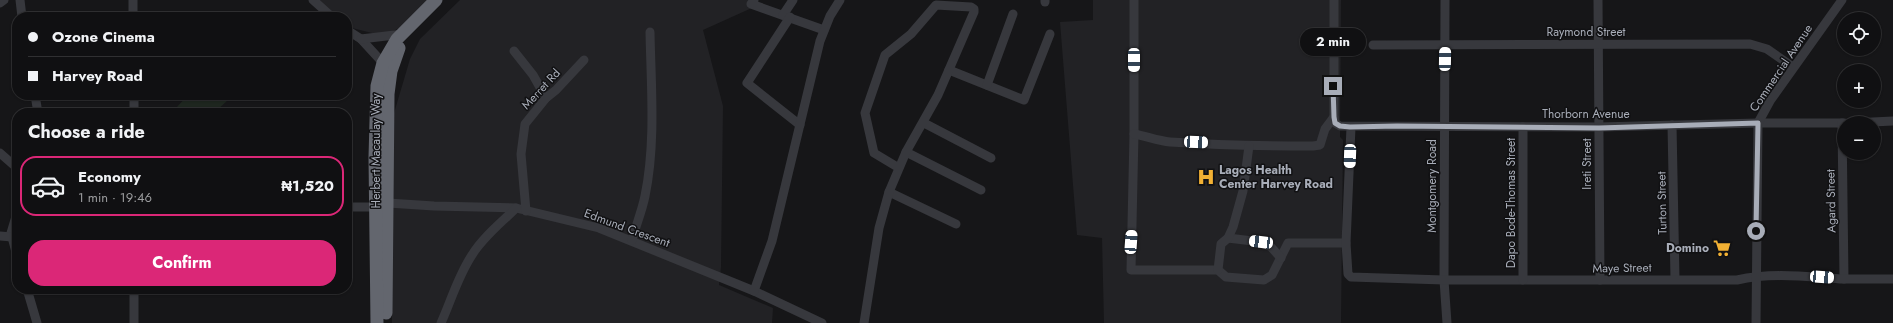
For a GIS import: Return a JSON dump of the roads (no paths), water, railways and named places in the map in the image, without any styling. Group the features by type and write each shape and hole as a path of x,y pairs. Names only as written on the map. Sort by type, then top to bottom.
{"highway":[{"name":"Herbert Macaulay Way","path":"386,323 382,205 375,109 376,86 383,63 397,39 436,0"},
{"name":"Herbert Macaulay Way","path":"378,323 388,94 394,61 399,48 406,37 444,0"}],"street":[{"path":"0,3 4,0"},
{"path":"20,0 21,12"},
{"path":"133,0 133,12"},
{"path":"313,0 326,12"},
{"path":"754,0 751,4 824,30"},
{"path":"793,0 786,16 747,83 800,125"},
{"path":"754,291 772,241 816,57 824,30 840,0"},
{"path":"1134,0 1134,134 1131,270 1218,270 1226,277 1264,280 1272,275 1288,243 1346,243 1350,127"},
{"path":"1134,134 1150,136 1170,142 1264,147 1320,145 1326,129 1334,117 1334,0"},
{"name":"Montgomery Road","path":"1445,0 1444,280 1447,323"},
{"name":"Ireti Street","path":"1598,0 1600,280"},
{"name":"Commercial Avenue","path":"1756,323 1758,123 1762,114 1793,67 1842,0"},
{"path":"864,323 879,228 889,192 898,168 924,123 949,70 972,19 974,9 936,5 911,34 885,55 865,109 874,154 898,168"},
{"path":"987,85 1013,14"},
{"path":"632,240 643,202 648,175 651,132 650,32"},
{"path":"352,33 361,39 383,63"},
{"path":"361,39 403,34"},
{"path":"949,70 1024,100 1050,34"},
{"name":"Raymond Street","path":"1373,45 1750,44 1767,49 1793,67"},
{"path":"514,51 533,75 546,98"},
{"name":"Merret Rd","path":"526,210 521,154 525,124 546,98 556,90 584,60"},
{"name":"Thorborn Avenue","path":"1334,117 1335,123 1340,126 1350,127 1599,128 1758,123 1837,123"},
{"path":"1881,122 1893,121"},
{"path":"924,123 991,158"},
{"name":"Turton Street","path":"1672,125 1676,279"},
{"name":"Dapo Bode-Thomas Street","path":"1523,127 1523,280"},
{"path":"1218,270 1221,244 1228,238 1243,191 1249,146"},
{"path":"906,152 980,190"},
{"path":"0,153 12,164"},
{"name":"Agard Street","path":"1843,160 1844,279"},
{"path":"889,192 956,224"},
{"name":"Edmund Crescent","path":"352,207 382,205 516,208 599,228 632,240 754,291 822,323"},
{"path":"441,323 465,266 472,254 487,236 516,208"},
{"path":"0,236 12,237"},
{"path":"1228,238 1261,242 1271,248 1281,258"},
{"name":"Maye Street","path":"1346,243 1348,274 1351,277 1444,280 1737,280 1756,276 1779,275 1844,279 1893,279"},
{"path":"28,294 37,323"},
{"path":"134,294 134,323"}],"place":[{"name":"Lagos Health Center Harvey Road","path":"1206,177"},
{"name":"Domino","path":"1722,248"}]}
